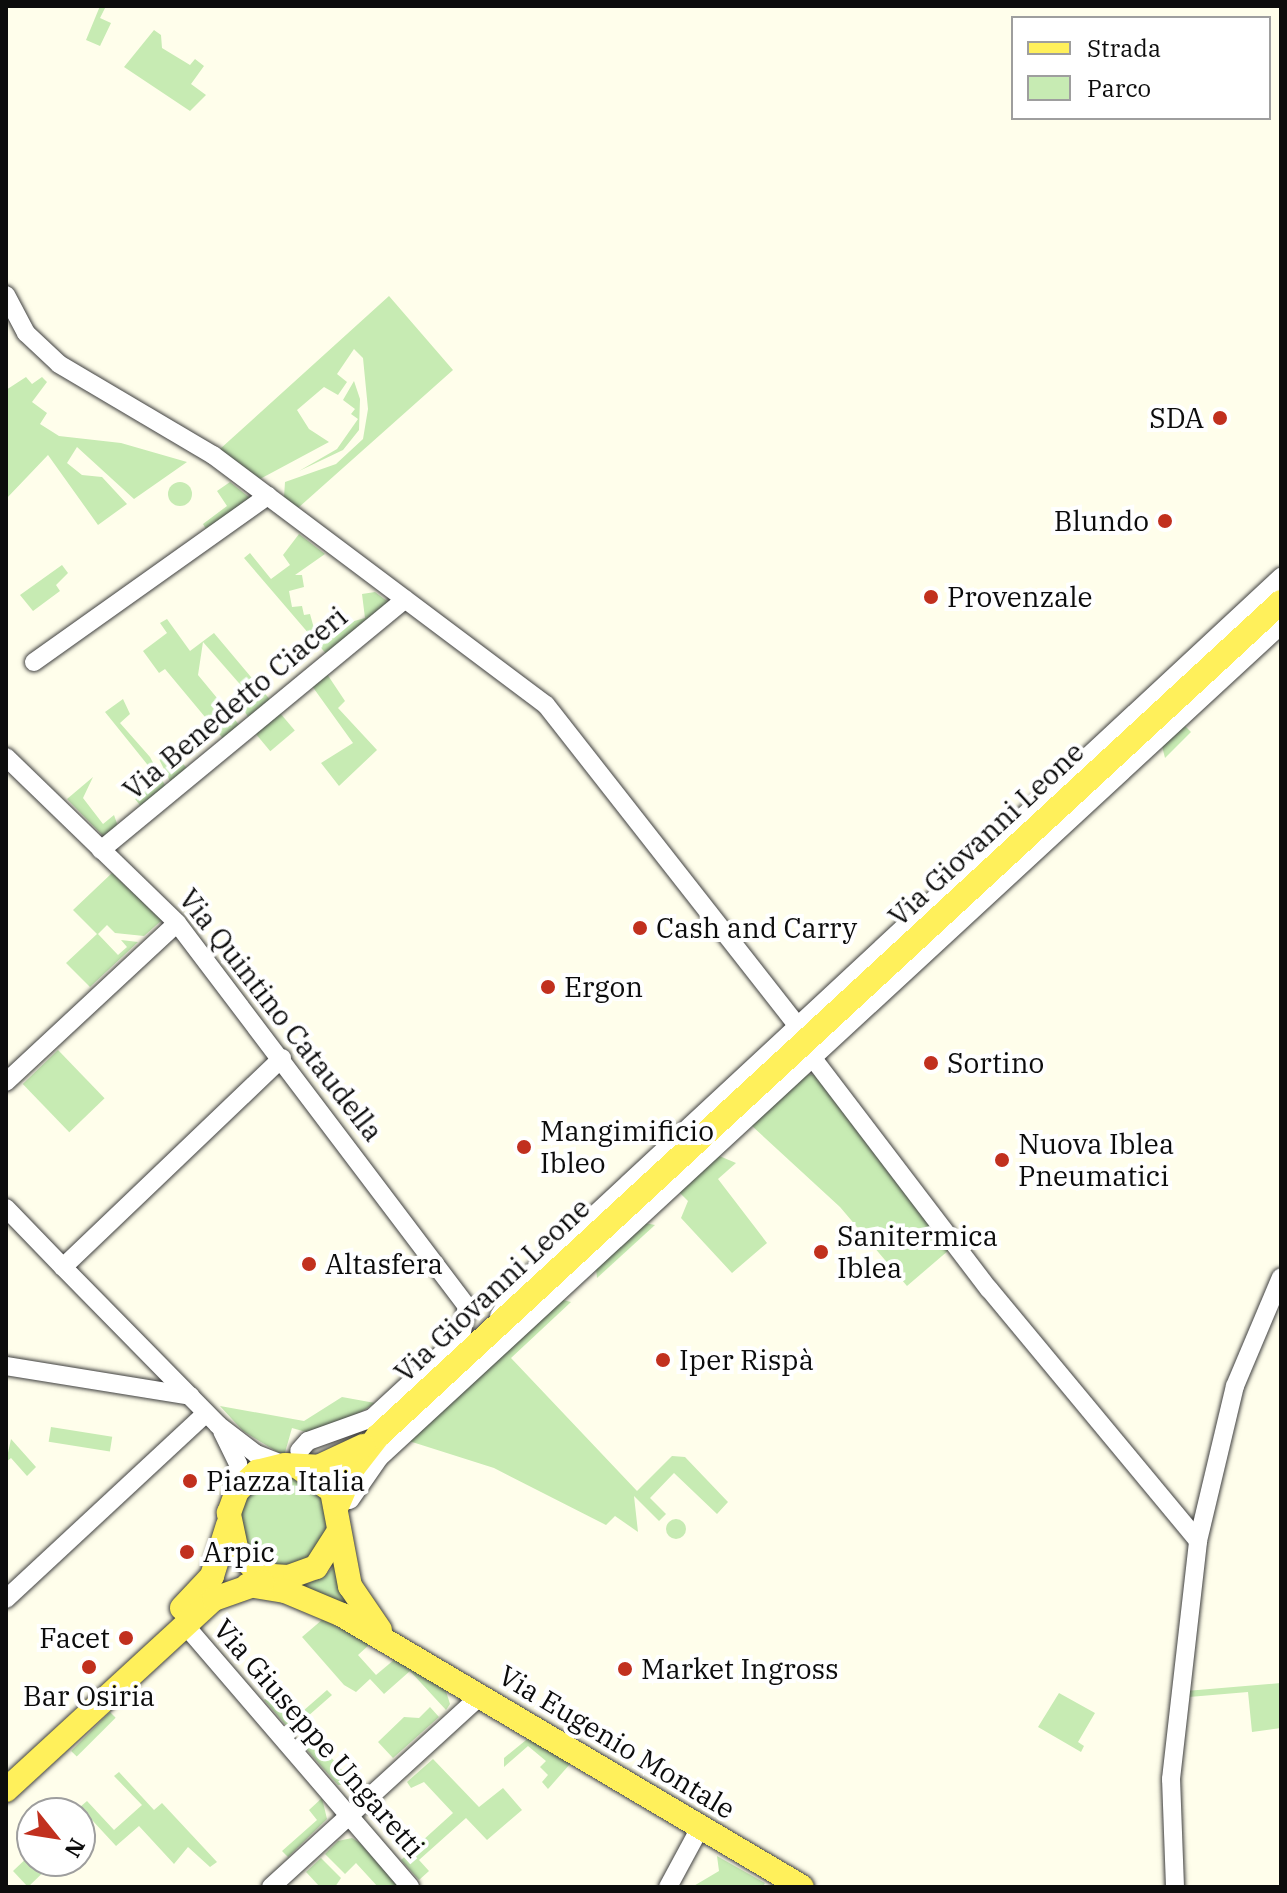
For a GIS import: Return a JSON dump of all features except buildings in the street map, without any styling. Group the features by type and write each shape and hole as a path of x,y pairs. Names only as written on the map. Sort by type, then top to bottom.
{"main road":[{"name":"Via Giovanni Leone","path":"378,1436 1281,602"},
{"path":"6,1790 214,1599 327,1558 353,1468 378,1436"},
{"path":"6,1771 203,1588 218,1564 237,1491 257,1472 294,1461 337,1462 378,1436"},
{"path":"294,1461 323,1480 339,1520 360,1606 401,1648"},
{"path":"228,1525 237,1552 270,1581 401,1648"},
{"name":"Via Eugenio Montale","path":"401,1648 802,1887"}],"street":[{"path":"6,295 26,333 59,364 213,455 546,705 797,1025"},
{"path":"34,662 268,496"},
{"path":"491,1332 520,1284 1281,577"},
{"name":"Via Benedetto Ciaceri","path":"101,850 405,599"},
{"path":"339,1520 360,1481 379,1458 1281,625"},
{"name":"Via Quintino Cataudella","path":"6,758 177,923 461,1294 467,1316 461,1336 372,1418 308,1441 294,1461"},
{"path":"6,1082 177,923"},
{"path":"812,1057 989,1289 1198,1541"},
{"path":"63,1267 282,1058"},
{"path":"6,1208 212,1419 256,1454 294,1461"},
{"path":"1175,1887 1171,1779 1198,1541 1235,1386 1281,1277"},
{"path":"6,1366 191,1396"},
{"path":"212,1419 238,1464 237,1491"},
{"path":"6,1599 212,1419"},
{"name":"Via Giuseppe Ungaretti","path":"185,1625 410,1887"},
{"path":"271,1887 481,1695"},
{"path":"668,1887 701,1826"}],"green space":[{"path":"100,6 106,6 100,18 111,23 100,46 86,40"},
{"path":"154,30 161,35 162,48 190,65 195,59 204,66 191,84 206,95 190,111 124,67"},
{"path":"389,296 453,370 298,508 284,497 285,482 336,464 363,439 368,409 363,358 354,349 337,374 347,382 338,395 324,387 297,410 309,429 329,442 260,479 220,449"},
{"path":"26,377 32,384 42,377 47,382 32,402 47,413 40,424 59,436 121,443 187,462 134,499 77,447 67,463 82,475 102,477 127,504 98,525 48,455 6,499 6,390"},
{"path":"354,381 360,399 359,430 343,450 299,471 337,449 358,419 351,414 355,409 343,400"},
{"path":"180,482 189,485 192,494 189,503 180,506 171,503 168,494 171,485"},
{"path":"230,482 250,498 206,529 203,524 227,506 217,491"},
{"path":"299,534 325,554 295,575 302,575 304,587 289,591 292,607 302,606 304,615 310,614 315,632 365,618 362,594 375,592 391,604 328,656 244,558 250,553 271,579 290,565 283,555"},
{"path":"62,565 68,573 56,585 60,591 33,611 20,595"},
{"path":"167,619 190,651 214,633 272,702 250,720 245,712 245,690 203,642 198,675 241,727 225,741 165,669 159,673 143,651 167,633 160,623"},
{"path":"327,674 345,701 338,708 377,750 339,786 321,763 353,743 312,686"},
{"path":"123,699 130,714 120,723 150,757 167,789 143,809 135,799 159,779 105,712"},
{"path":"280,713 295,731 270,751 255,734"},
{"path":"1184,725 1191,732 1165,758 1162,746"},
{"path":"167,744 189,771 172,785 156,753"},
{"path":"93,777 83,798 103,824 114,815 119,829 106,839 67,799"},
{"path":"112,873 162,920 144,936 115,933 107,925 98,934 118,955 127,947 121,940 138,942 90,987 66,963 97,934 73,910"},
{"path":"58,1050 105,1098 69,1132 23,1084"},
{"path":"805,1074 817,1075 949,1250 907,1286 840,1207 751,1125"},
{"path":"717,1155 736,1163 718,1179 767,1243 732,1273 681,1218 688,1201 679,1192"},
{"path":"645,1223 655,1225 597,1278 596,1268"},
{"path":"563,1300 571,1302 511,1358 637,1491 672,1456 685,1457 728,1502 717,1514 674,1473 650,1498 666,1514 659,1521 634,1496 638,1532 615,1516 606,1525 494,1468 409,1441"},
{"path":"342,1397 375,1403 352,1418 306,1432 292,1428 284,1456 243,1431 220,1406 304,1421"},
{"path":"51,1427 112,1437 110,1452 49,1442"},
{"path":"11,1439 36,1467 27,1476 11,1458 6,1462"},
{"path":"284,1475 301,1478 316,1488 326,1503 329,1520 326,1537 316,1552 301,1562 284,1565 267,1562 252,1552 242,1537 239,1520 242,1503 252,1488 267,1478"},
{"path":"676,1519 683,1522 686,1529 683,1536 676,1539 669,1536 666,1529 669,1522"},
{"path":"337,1564 351,1607 300,1586 322,1578"},
{"path":"323,1619 370,1644 358,1655 376,1675 395,1659 445,1688 450,1704 446,1710 410,1671 384,1694 370,1679 356,1692 344,1685 302,1637"},
{"path":"1281,1683 1281,1728 1252,1732 1248,1692 1189,1697 1185,1711 1186,1691"},
{"path":"327,1690 332,1695 291,1731 264,1700 272,1693 295,1718"},
{"path":"1059,1693 1095,1713 1078,1742 1084,1746 1081,1752 1038,1727"},
{"path":"430,1707 439,1717 393,1758 378,1742 404,1717 419,1718"},
{"path":"110,1712 116,1718 77,1757 71,1751"},
{"path":"307,1732 354,1784 338,1785 298,1740"},
{"path":"531,1736 570,1764 548,1789 542,1782 548,1775 540,1767 546,1761 528,1746 504,1767 504,1758"},
{"path":"433,1759 479,1807 503,1788 522,1810 487,1840 466,1818 419,1860 429,1871 419,1880 401,1860 453,1813 424,1782 411,1788 407,1782"},
{"path":"119,1772 154,1810 162,1803 217,1862 210,1867 188,1847 174,1864 139,1826 116,1846 96,1824 96,1811 114,1830 142,1805 114,1776"},
{"path":"322,1798 327,1819 288,1857 282,1851 317,1820 309,1810"},
{"path":"352,1838 399,1887 378,1887 356,1863 345,1874 325,1854 338,1841"},
{"path":"717,1856 765,1883 763,1887 692,1887 719,1871"},
{"path":"321,1858 341,1878 335,1887 320,1887 306,1872"},
{"path":"19,1877 38,1877 28,1887"}],"place":[{"name":"SDA","path":"1220,418"},
{"name":"Blundo","path":"1165,521"},
{"name":"Provenzale","path":"931,597"},
{"name":"Cash and Carry","path":"640,928"},
{"name":"Ergon","path":"548,987"},
{"name":"Sortino","path":"931,1063"},
{"name":"Mangimificio Ibleo","path":"524,1147"},
{"name":"Nuova Iblea Pneumatici","path":"1002,1160"},
{"name":"Sanitermica Iblea","path":"821,1252"},
{"name":"Altasfera","path":"309,1264"},
{"name":"Iper Rispà","path":"663,1360"},
{"name":"Piazza Italia","path":"190,1481"},
{"name":"Arpic","path":"187,1552"},
{"name":"Facet","path":"126,1638"},
{"name":"Bar Osiria","path":"89,1667"},
{"name":"Market Ingross","path":"625,1669"}]}
